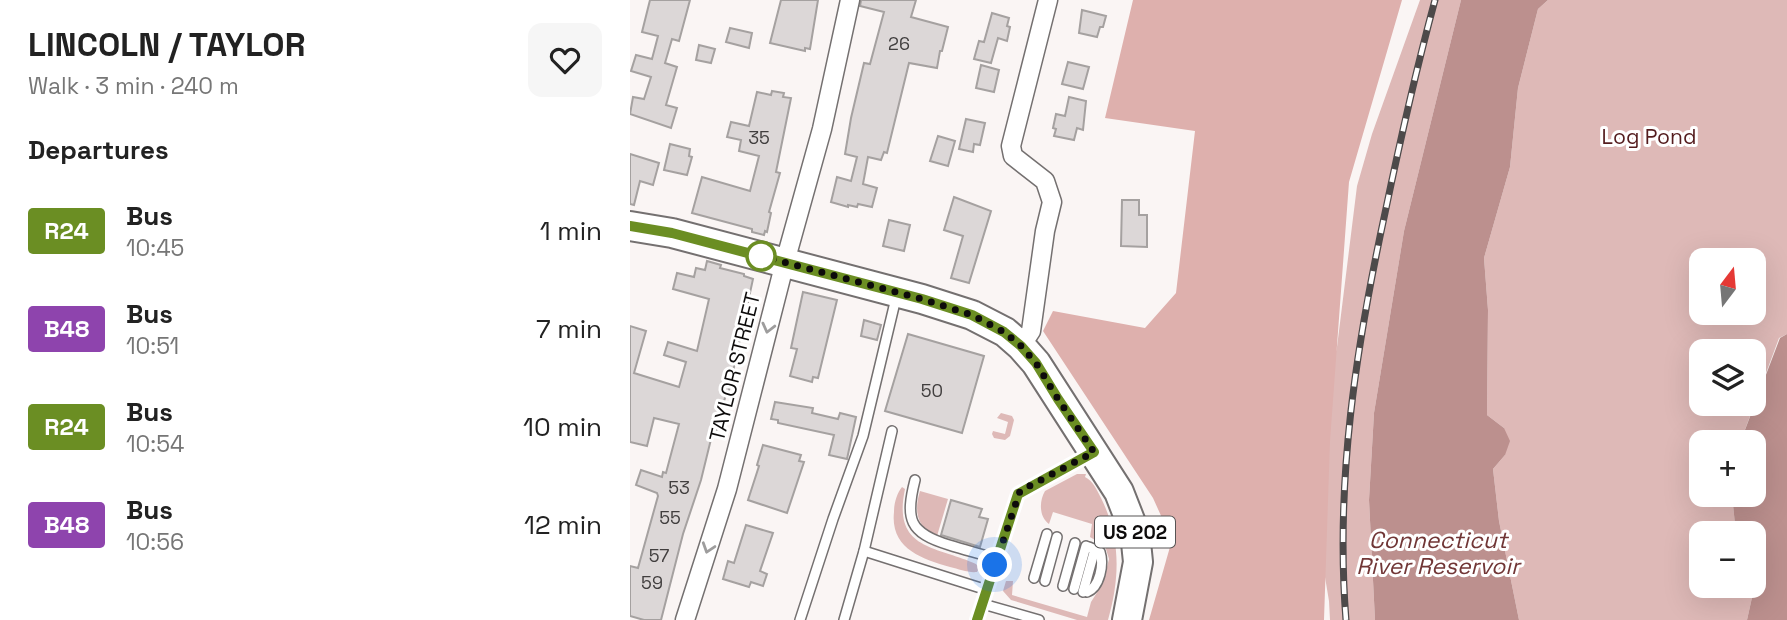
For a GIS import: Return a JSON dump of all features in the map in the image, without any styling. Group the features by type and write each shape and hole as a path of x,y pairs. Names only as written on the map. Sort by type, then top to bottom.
{"main road":[{"name":"US 202","path":"630,226 672,233 898,292 972,315 1004,332 1036,363 1119,492 1135,533 1138,562 1127,620"}],"street":[{"name":"TAYLOR STREET","path":"685,620 727,489 822,129 850,0"},
{"path":"1021,346 1031,331 1052,202 1045,181 1013,156 1011,146 1048,0"}],"lane":[{"path":"800,620 863,436 898,292"},
{"path":"844,620 864,551 892,431"},
{"path":"977,620 1020,491 1094,452"},
{"path":"915,480 910,513 919,532 996,562"},
{"path":"1034,578 1046,534"},
{"path":"1045,581 1057,537"},
{"path":"1063,586 1075,542"},
{"path":"1090,547 1102,556 1102,563 1094,589 1081,591 1090,547"},
{"path":"864,551 988,590"},
{"path":"984,604 1039,620"}],"green space":[{"path":"1420,0 1461,0 1404,231 1374,413 1369,500 1375,620 1330,620 1311,455 1337,347 1357,186 1372,134"},
{"name":"Log Pond","path":"1548,0 1787,0 1787,334 1779,338 1766,373 1766,339 1689,339 1689,416 1750,416 1745,430 1689,430 1689,507 1733,507 1735,521 1689,521 1689,598 1752,598 1747,620 1519,620 1499,521 1493,469 1505,455 1504,428 1487,415 1488,310 1484,258 1510,167 1518,88 1538,9"},
{"path":"1001,413 1012,416 1014,420 1010,436 1005,440 994,438 992,434 993,431 1005,434 1008,422 997,418"},
{"path":"1077,474 1086,474 1085,477 1094,486 1108,513 1112,528 1116,573 1108,620 1077,620 1011,600 1003,591 1006,581 1013,581 1012,595 1087,617 1091,602 1103,583 1109,559 1105,546 1090,537 1092,524 1053,512 1049,524 1041,509 1045,491"},
{"path":"902,487 905,489 905,524 911,535 921,543 976,564 979,568 977,572 964,571 928,560 918,556 902,543 894,524 894,509"},
{"path":"920,491 948,499 937,536 930,533 918,518"}],"shaded area":[{"path":"1133,0 1402,0 1349,182 1330,441 1324,620 1149,620 1172,540 1153,498 1043,331 1053,311 1145,328 1176,293 1195,131 1105,118"}],"water":[{"name":"Connecticut River Reservoir","path":"1461,0 1548,0 1538,9 1518,88 1510,167 1484,258 1488,310 1487,415 1504,428 1510,441 1505,455 1493,469 1499,521 1519,620 1375,620 1369,500 1374,413 1404,231"},
{"path":"1787,334 1787,620 1747,620 1752,598 1766,598 1766,521 1735,521 1733,507 1766,507 1766,430 1745,430 1750,416 1766,416 1766,375 1780,338"}],"building":[{"path":"650,0 690,0 679,41 672,39 665,63 677,67 666,105 677,108 671,128 630,114 633,97 644,99 651,77 631,71 636,55 652,59 658,36 642,32"},
{"path":"781,0 818,0 810,49 805,48 805,51 770,43"},
{"path":"861,0 916,0 911,17 948,27 937,68 909,63 887,153 884,152 881,160 868,157 863,184 877,188 872,207 858,204 857,207 848,207 831,202 837,177 851,181 857,157 845,154 851,118 864,63 870,64 884,12 860,6"},
{"path":"1082,10 1106,16 1097,37 1079,33"},
{"path":"992,13 1009,18 1007,26 1010,27 1007,41 998,38 991,63 974,59 979,41 984,42"},
{"path":"730,28 752,33 749,48 726,42"},
{"path":"699,45 715,49 711,63 696,60"},
{"path":"1068,62 1089,67 1083,89 1062,84"},
{"path":"981,65 999,70 994,92 976,88"},
{"path":"772,91 784,93 783,97 791,98 776,172 780,173 769,212 767,232 765,231 764,235 752,232 752,229 692,213 702,177 750,191 759,156 739,151 741,140 727,137 731,122 749,126 757,92 771,95"},
{"path":"1069,97 1086,101 1083,130 1077,128 1074,140 1054,136 1056,129 1053,128 1056,114 1065,116"},
{"path":"966,119 985,123 980,145 974,144 973,152 959,149"},
{"path":"938,136 955,141 948,166 930,161"},
{"path":"670,144 690,149 689,156 692,157 687,175 664,170"},
{"path":"630,154 659,163 653,185 640,181 634,205 630,204"},
{"path":"954,197 991,211 969,283 951,278 963,236 944,230"},
{"path":"1122,200 1139,200 1139,215 1147,215 1147,247 1121,246"},
{"path":"889,220 910,225 904,251 883,246"},
{"path":"707,261 753,279 728,395 726,394 716,432 713,431 661,620 644,620 630,616 630,566 638,568 658,496 657,493 636,485 641,470 662,477 663,472 666,473 679,424 654,418 647,446 630,442 630,326 646,331 634,373 679,387 686,362 664,355 668,342 697,351 709,299 673,289 677,273 694,277 696,268 705,270"},
{"path":"803,292 837,300 818,378 813,377 812,382 790,376 797,349 791,348"},
{"path":"864,320 881,325 877,340 861,336"},
{"path":"908,334 984,356 962,433 885,411"},
{"path":"775,402 813,408 812,413 838,419 840,413 856,417 847,459 829,455 834,435 778,423 778,420 771,419"},
{"path":"763,445 801,455 799,461 804,462 787,513 748,500"},
{"path":"951,500 982,509 979,517 988,519 980,547 941,535"},
{"path":"746,525 773,533 760,571 767,574 763,586 751,582 749,587 723,579 728,561 734,563"}],"railway":[{"path":"1346,620 1343,517 1350,415 1357,364 1391,186 1435,0"}],"bus line":[{"name":"R24","path":"630,226 672,233 782,261 972,315 1004,332 1036,363 1094,452 1020,491 977,620"}],"route":[{"path":"761,256 972,315 1004,332 1036,363 1094,452 1020,491 995,565"}]}
